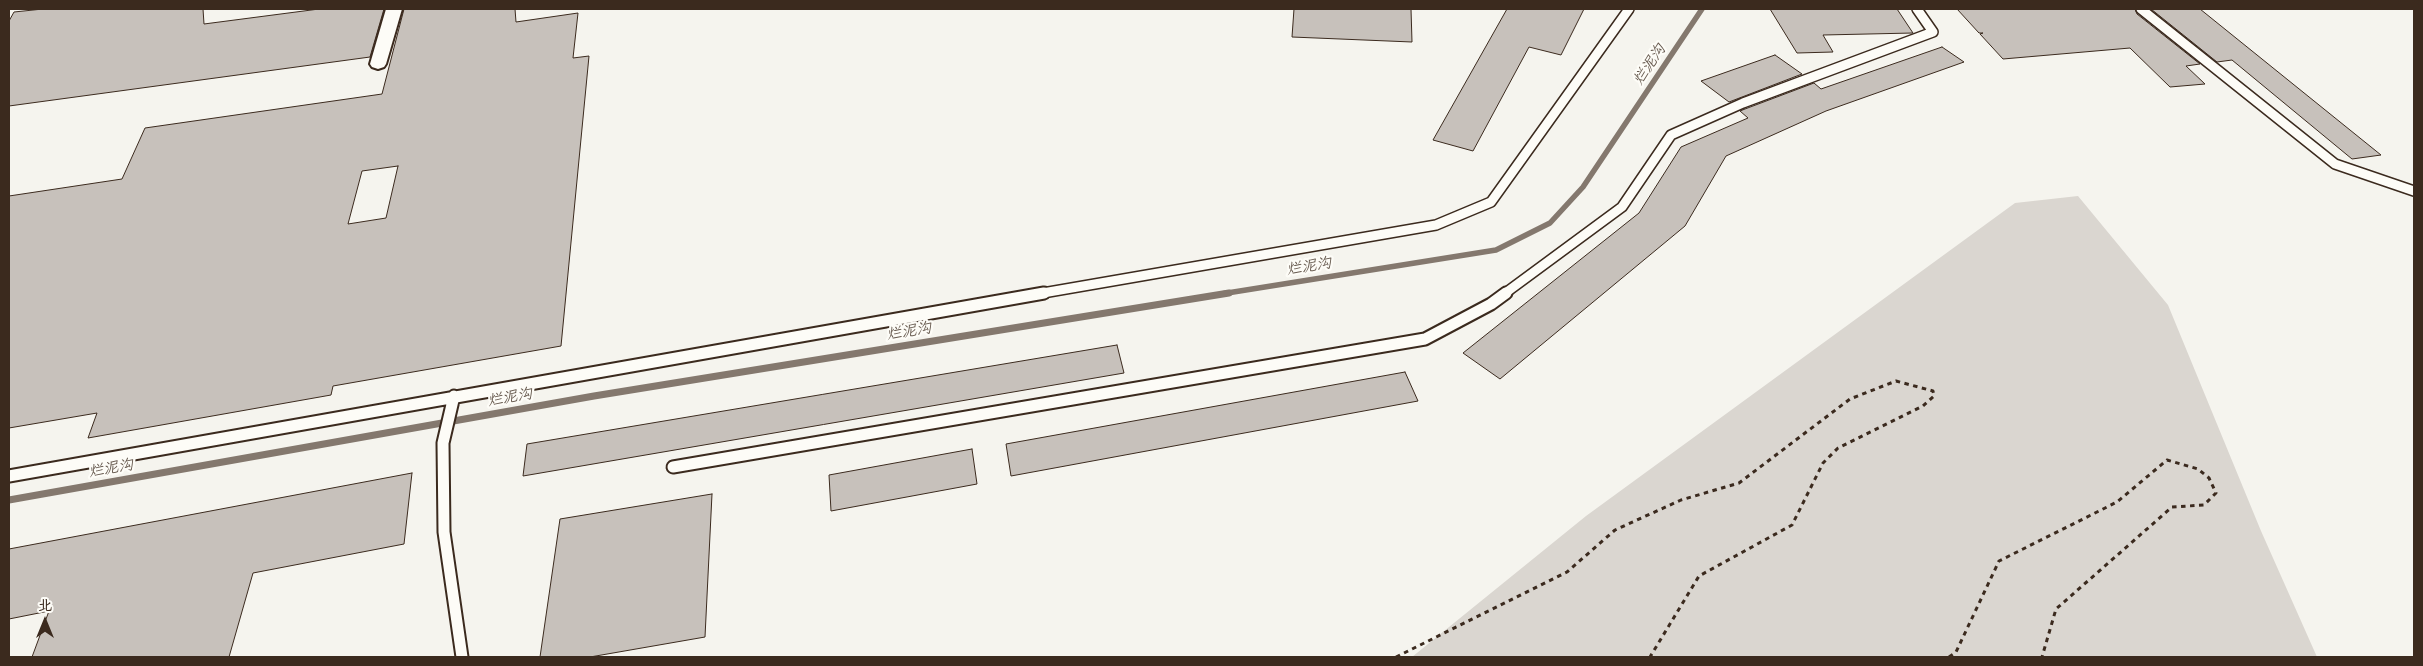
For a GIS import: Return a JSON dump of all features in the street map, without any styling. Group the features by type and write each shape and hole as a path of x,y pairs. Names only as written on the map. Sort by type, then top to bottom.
{"street":[{"path":"378,64 394,9"}],"lane":[{"path":"9,476 454,396 1436,226 1491,202 1629,9"},
{"path":"673,467 1425,338 1491,304 1622,207 1671,136 1743,104 1933,32 1917,9"},
{"path":"2141,9 2335,164 2414,191"},
{"path":"454,396 443,443 444,532 462,657"}],"path":[{"path":"1396,657 1567,572 1615,530 1682,500 1739,483 1850,398 1896,381 1933,391 1934,396 1923,406 1838,448 1823,462 1792,525 1699,576 1650,657"},
{"path":"1949,657 1956,652 1999,561 2117,502 2167,460 2198,469 2209,478 2216,493 2204,505 2172,507 2056,609 2042,657"}],"shaded area":[{"path":"2078,196 2168,305 2261,531 2317,657 1412,657 1586,516 2015,203"}],"building":[{"path":"43,9 203,9 204,24 319,9 384,9 370,57 9,106 9,21 14,12"},
{"path":"404,9 515,9 516,22 578,13 573,58 589,56 561,346 333,386 331,395 88,438 97,413 9,428 9,196 122,179 145,128 382,94","holes":["398,166 386,218 348,224 362,171"]},
{"path":"1294,9 1411,9 1412,42 1292,37"},
{"path":"1507,9 1584,9 1561,55 1529,47 1473,151 1433,140"},
{"path":"1770,9 1897,9 1913,33 1823,35 1833,52 1797,53"},
{"path":"1957,9 2135,9 2137,14 2200,64 2186,66 2205,84 2170,87 2130,48 2003,59 1980,34 1983,33 1979,33"},
{"path":"2151,9 2200,9 2381,155 2352,159 2232,60 2217,62"},
{"path":"1942,47 1964,62 1826,111 1726,156 1685,226 1500,379 1463,353 1639,213 1681,147 1748,118 1740,111 1745,109 1814,83 1821,89"},
{"path":"1775,55 1802,74 1729,102 1701,81"},
{"path":"1117,345 1124,373 523,476 527,444"},
{"path":"1405,372 1418,401 1011,476 1006,444"},
{"path":"972,449 977,484 831,511 829,475"},
{"path":"412,473 404,544 253,573 229,657 32,657 49,611 9,619 9,549"},
{"path":"712,494 705,637 590,657 540,657 560,519"}],"waterway":[{"name":"烂泥沟","path":"1221,294 1496,250 1550,223 1583,187 1702,9"},
{"name":"烂泥沟","path":"9,500 594,396 1229,293"}]}
